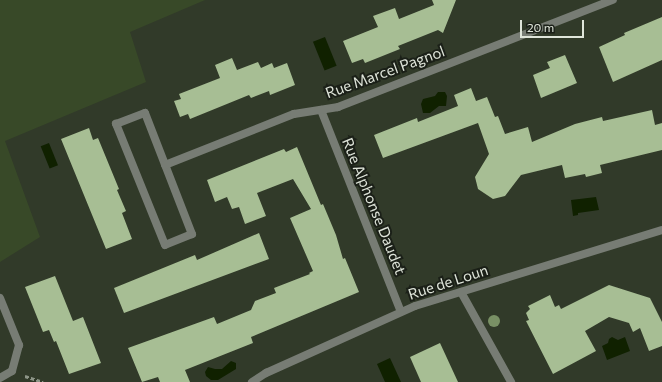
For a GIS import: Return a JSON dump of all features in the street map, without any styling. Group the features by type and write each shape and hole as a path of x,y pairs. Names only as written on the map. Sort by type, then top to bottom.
{"street":[{"name":"Rue Marcel Pagnol","path":"165,165 294,114 338,107 613,0"},
{"name":"Rue Alphonse Daudet","path":"321,110 401,312"},
{"path":"145,113 165,165 192,234 164,245 116,124 145,113"},
{"name":"Rue de Loun","path":"252,382 266,373 415,306 662,230"},
{"path":"461,292 511,382"},
{"path":"0,298 20,345 12,371 0,378"}],"path":[{"path":"12,371 43,382"}],"shaded area":[{"path":"0,0 205,0 130,32 146,82 5,141 40,237 0,262"},
{"path":"325,37 337,66 325,71 313,42"},
{"path":"438,92 445,92 447,96 446,106 439,106 430,113 423,113 421,104 423,99 435,96"},
{"path":"49,143 58,165 50,169 41,146"},
{"path":"596,197 599,210 578,213 578,215 573,216 571,200"},
{"path":"612,337 618,340 625,337 630,351 607,360 602,346 608,343 609,339"},
{"path":"390,358 401,382 385,382 377,364"},
{"path":"231,361 236,363 236,369 218,380 211,380 206,376 205,372 208,367 222,369"}],"building":[{"path":"432,0 456,0 443,33 438,30 398,46 400,49 365,63 363,59 352,63 343,41 378,27 373,16 395,8 399,19 434,5"},
{"path":"662,17 662,60 613,82 599,47 625,35 624,33"},
{"path":"565,55 577,83 541,98 533,75 550,68 547,62"},
{"path":"232,58 237,70 258,62 261,68 272,63 274,68 287,63 295,85 270,95 269,91 251,98 249,95 190,119 188,114 180,117 174,101 181,99 179,94 220,78 215,65"},
{"path":"471,88 476,101 487,97 495,117 498,116 505,134 528,127 532,142 575,124 602,117 603,121 652,110 655,125 662,123 662,150 600,165 602,173 586,177 585,174 565,178 562,165 521,175 505,196 493,199 478,189 475,177 489,154 478,123 383,158 374,135 417,118 418,122 458,106 454,95"},
{"path":"89,128 93,140 98,138 119,189 117,190 126,211 122,213 132,239 106,249 61,139"},
{"path":"297,147 321,205 323,204 336,235 343,259 345,258 359,292 251,337 253,343 185,370 190,382 160,382 158,377 142,382 128,348 214,317 217,324 251,310 255,301 276,293 274,288 310,274 309,273 313,271 290,218 311,209 293,179 257,193 266,216 245,224 239,207 232,209 227,197 215,202 207,180 284,149 286,152"},
{"path":"259,233 269,259 124,313 114,288 195,255 197,260"},
{"path":"55,276 73,321 83,317 101,363 69,374 56,341 54,342 49,330 43,332 25,287"},
{"path":"609,285 650,298 662,322 662,346 649,351 640,328 633,332 629,323 609,317 585,331 596,351 553,374 526,321 529,320 526,313 530,309 528,306 550,295 555,307 559,305 561,309"},
{"path":"440,343 458,382 421,382 410,357"}]}
